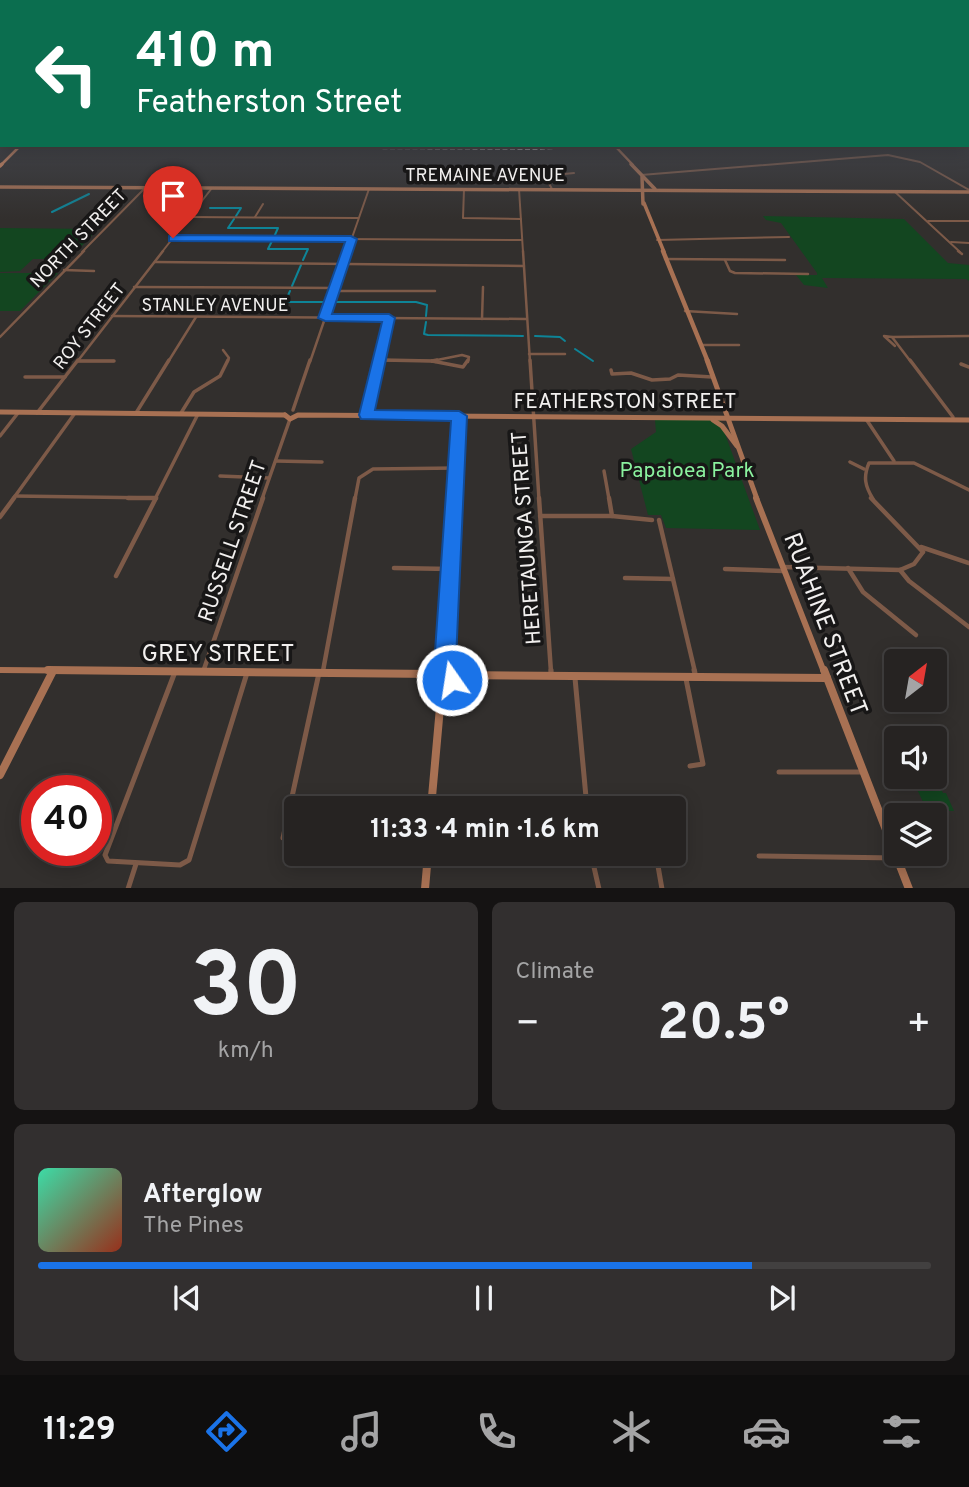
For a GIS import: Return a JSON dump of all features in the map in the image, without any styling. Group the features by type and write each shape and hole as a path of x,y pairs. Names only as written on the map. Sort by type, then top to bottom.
{"highway":[{"path":"0,166 19,147"}],"main road":[{"path":"616,147 654,189 662,190 969,191"},
{"path":"642,176 642,197"},
{"path":"618,190 636,188 643,184"},
{"name":"TREMAINE AVENUE","path":"0,187 626,190 642,197 662,190"},
{"path":"626,190 642,197"},
{"name":"RUAHINE STREET","path":"642,197 884,825"},
{"name":"RUAHINE STREET","path":"686,312 711,375"},
{"path":"0,412 287,417 295,412"},
{"name":"FEATHERSTON STREET","path":"295,412 534,417 969,420"},
{"path":"442,685 437,682 435,674 445,666 459,416"},
{"path":"707,419 722,426 737,447"},
{"path":"442,685 451,682 453,675 450,668 445,666"},
{"name":"GREY STREET","path":"0,670 435,674"},
{"path":"0,775 53,671"},
{"path":"453,675 827,678"},
{"path":"432,796 442,685"},
{"path":"425,888 427,866"},
{"name":"RUAHINE STREET","path":"900,866 909,888"}],"street":[{"path":"642,176 888,155 920,162 969,191"},
{"path":"552,190 545,176 574,173"},
{"name":"NORTH STREET","path":"0,337 145,188"},
{"name":"ROY STREET","path":"37,413 212,188"},
{"path":"295,412 369,189"},
{"path":"464,189 463,218 521,219"},
{"name":"HERETAUNGA STREET","path":"519,189 551,676"},
{"path":"894,191 962,254"},
{"path":"255,218 263,204"},
{"path":"189,217 359,218"},
{"path":"926,221 969,221"},
{"path":"658,240 695,237 789,237"},
{"path":"173,238 523,240"},
{"path":"949,242 969,243"},
{"path":"666,259 785,260"},
{"path":"725,260 730,271 735,273 808,274"},
{"path":"155,262 524,266"},
{"path":"64,270 94,271"},
{"path":"134,287 435,291"},
{"path":"482,319 483,287"},
{"path":"686,312 737,314"},
{"name":"STANLEY AVENUE","path":"112,317 527,319"},
{"path":"136,414 196,317"},
{"path":"366,415 389,318"},
{"path":"954,419 897,347 884,336 969,336"},
{"path":"892,337 897,347"},
{"path":"701,345 739,345"},
{"path":"181,414 194,392 216,380 223,372 229,358 223,350"},
{"path":"530,354 565,354"},
{"path":"379,360 432,361 463,367 468,363 468,356 432,361"},
{"path":"78,361 114,361"},
{"path":"961,364 969,367"},
{"path":"611,370 612,374 631,373 652,380 670,379 678,375 711,375"},
{"path":"25,377 65,377"},
{"path":"0,436 18,413"},
{"path":"0,517 75,413"},
{"path":"116,576 198,414"},
{"name":"RUSSELL STREET","path":"203,672 276,461 287,417"},
{"path":"866,419 894,461"},
{"path":"276,461 322,462"},
{"path":"850,462 864,469"},
{"path":"969,491 914,463 869,463 864,469 864,482 880,510 924,550 969,563"},
{"path":"283,838 321,673 359,478 373,469 456,468"},
{"path":"604,471 612,516"},
{"path":"220,475 222,478 270,478"},
{"path":"15,496 156,498"},
{"path":"540,516 612,516 655,520 673,579 696,677"},
{"path":"725,569 900,570 914,564 924,550"},
{"path":"394,568 450,569"},
{"path":"848,568 863,592 916,635"},
{"path":"900,570 909,581 969,627"},
{"path":"625,578 673,579"},
{"path":"175,672 105,855 108,861 180,865 189,860 247,672"},
{"path":"575,676 586,796"},
{"path":"685,677 702,764 690,766"},
{"path":"779,772 863,772"},
{"path":"759,856 884,858"},
{"path":"128,888 136,864"},
{"path":"594,866 599,888"},
{"path":"659,866 662,888"}],"green space":[{"path":"763,216 904,219 948,263 969,265 969,281 822,278 828,288 804,285 796,275 817,273 781,223 766,220"},
{"path":"0,228 98,229 78,250 55,250 46,259 33,259 20,271 0,272"},
{"path":"0,273 58,273 20,311 0,311"},
{"name":"Papaioea Park","path":"655,420 720,420 760,530 666,528 661,515 648,515 631,449 656,432"},
{"path":"917,789 941,789 946,793 954,811 947,811 947,803 924,803"}],"waterway":[{"path":"52,212 89,194"},
{"path":"210,208 241,208 236,216"},
{"path":"234,219 228,228 278,228 274,237"},
{"path":"272,241 268,249 308,249 303,260"},
{"path":"292,286 301,265"},
{"path":"290,291 285,302 327,302"},
{"path":"335,302 416,302 427,305 426,316"},
{"path":"426,322 424,334 428,335 523,336"},
{"path":"535,336 560,337 565,341"},
{"path":"575,349 593,361"}],"railway":[{"path":"179,147 575,147"}],"route":[{"path":"173,238 351,239 325,318 389,318 366,415 459,416 445,666 452,670 452,680"}]}
